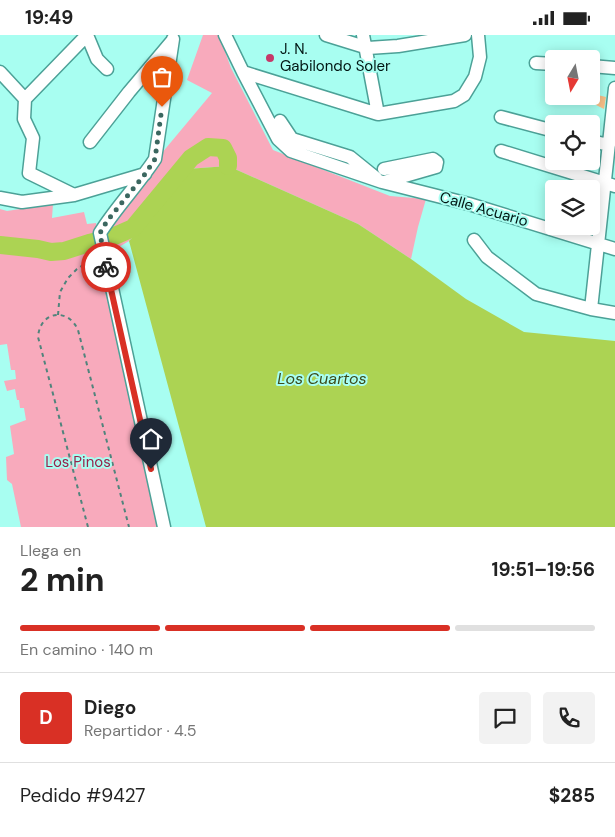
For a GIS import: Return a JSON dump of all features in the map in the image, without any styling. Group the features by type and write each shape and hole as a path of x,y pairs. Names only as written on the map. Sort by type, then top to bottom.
{"street":[{"path":"74,195 29,173 33,138 24,119 25,99 87,35 97,59 107,69"},
{"name":"Calle Acuario","path":"225,35 278,139 290,151 382,182 469,203 615,249"},
{"path":"326,35 398,45 465,35"},
{"path":"243,72 378,115 454,101 464,95 475,77 480,57 478,35"},
{"path":"90,143 175,37"},
{"path":"164,527 100,233 107,221 155,159 175,37"},
{"path":"364,41 378,115"},
{"path":"536,63 545,64"},
{"path":"600,67 615,68"},
{"path":"0,72 25,99"},
{"path":"591,309 598,243 610,185 609,145 615,88"},
{"path":"501,117 545,129"},
{"path":"280,121 292,139 350,157 382,182 436,167 437,162 433,159 384,169"},
{"path":"600,143 609,145"},
{"path":"501,151 610,185"},
{"path":"0,198 22,202 74,195 145,174"},
{"path":"474,240 487,257 536,293 591,309 615,313"}],"path":[{"path":"58,315 60,292 68,278 88,262 98,261 104,257"},
{"path":"88,527 38,337 38,330 41,324 46,319 58,315 71,319 78,330 129,527"}],"green space":[{"name":"Los Pinos","path":"203,35 219,35 231,68 273,150 390,196 426,199 411,259 358,224 228,166 187,169 144,225 129,241 98,259 159,527 21,527 12,484 7,480 6,457 14,454 10,426 26,420 24,408 20,408 15,389 7,391 4,381 16,379 15,370 11,370 7,344 0,345 0,209 7,211 53,204 52,218 84,212 87,224 96,223 97,234 212,93 187,80"}],"water":[{"name":"Los Cuartos","path":"228,166 358,224 466,299 524,332 615,341 615,527 206,527 129,241 145,224 187,169"}],"building":[{"path":"600,96 606,97 604,109 596,105 600,105"}],"waterway":[{"path":"0,245 51,252 64,251 110,238 133,228 191,158 208,147 223,148 228,158 228,166"}],"way so far":[{"path":"106,267 100,233 107,221 155,159 162,107"}],"place":[{"name":"J. N. Gabilondo Soler","path":"270,58"}],"route":[{"path":"106,267 151,469"}]}
